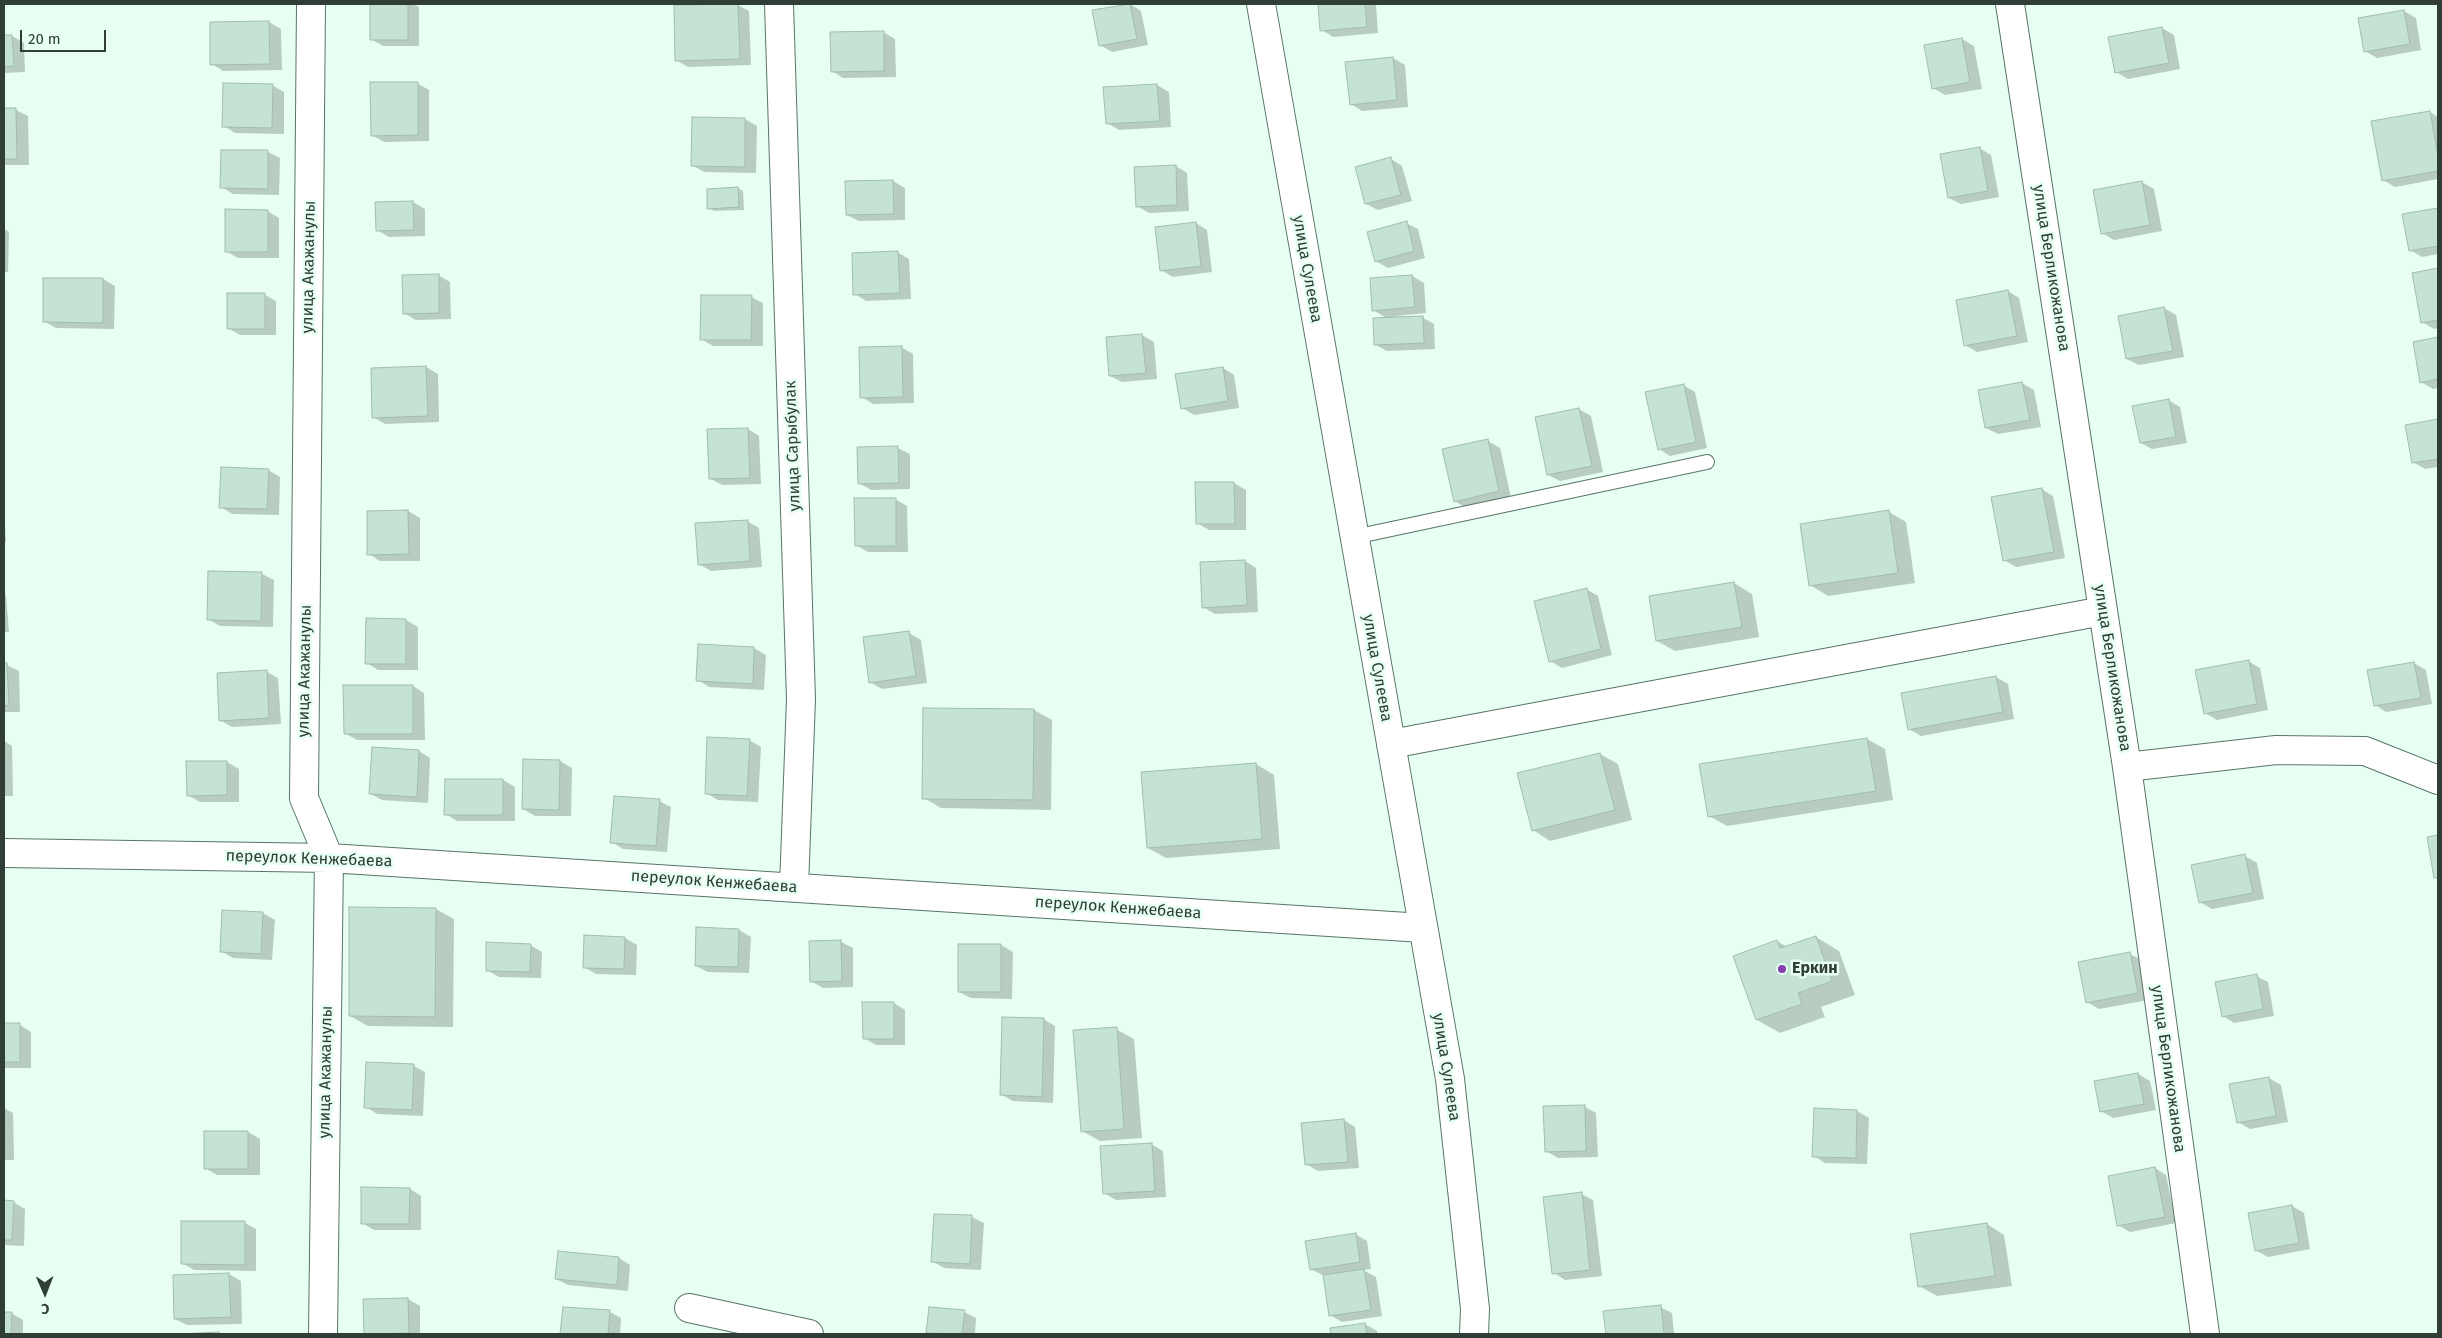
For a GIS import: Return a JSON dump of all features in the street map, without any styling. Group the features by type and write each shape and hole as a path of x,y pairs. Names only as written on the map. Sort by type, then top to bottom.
{"street":[{"name":"улица Акажанулы","path":"311,4 304,798 328,858 323,1334"},
{"name":"улица Сарыбулак","path":"779,4 801,699 794,888"},
{"name":"улица Сулеева","path":"1261,4 1450,1079 1475,1309 1474,1334"},
{"name":"улица Берликожанова","path":"2010,4 2127,767 2205,1334"},
{"path":"1390,744 2103,611"},
{"path":"2127,767 2276,750 2365,752 2438,780"},
{"name":"переулок Кенжебаева","path":"4,852 328,858 1423,928"},
{"path":"689,1308 809,1334"}],"lane":[{"path":"1354,537 1707,462"}],"building":[{"path":"370,4 408,4 408,40 370,40"},
{"path":"738,4 740,59 675,61 674,5"},
{"path":"1130,4 1137,39 1099,46 1092,10"},
{"path":"1318,4 1365,4 1367,27 1320,31"},
{"path":"2404,10 2410,44 2364,52 2358,18"},
{"path":"269,21 270,64 210,65 210,22"},
{"path":"2162,27 2169,63 2115,73 2108,37"},
{"path":"884,31 884,71 831,72 830,32"},
{"path":"4,35 12,35 14,66 4,67"},
{"path":"1962,38 1970,82 1932,89 1924,45"},
{"path":"1393,57 1397,100 1350,105 1345,62"},
{"path":"370,82 418,82 418,135 371,136"},
{"path":"223,83 273,84 272,128 222,127"},
{"path":"1157,84 1160,121 1106,124 1103,87"},
{"path":"4,108 16,108 17,159 4,159"},
{"path":"2430,111 2438,157 2438,171 2382,181 2371,121"},
{"path":"692,117 745,118 745,167 691,166"},
{"path":"1980,147 1988,191 1948,198 1940,154"},
{"path":"221,150 268,150 268,189 220,188"},
{"path":"1391,157 1401,195 1365,204 1355,167"},
{"path":"1176,165 1177,205 1136,207 1134,167"},
{"path":"893,180 894,214 846,215 845,181"},
{"path":"2142,181 2150,225 2101,234 2093,190"},
{"path":"738,187 739,207 707,209 707,189"},
{"path":"413,201 414,230 376,231 375,202"},
{"path":"2438,208 2438,246 2409,251 2402,214"},
{"path":"225,209 268,210 268,252 225,252"},
{"path":"1407,221 1414,251 1375,262 1367,232"},
{"path":"1196,222 1201,266 1160,271 1155,227"},
{"path":"898,251 900,293 853,295 852,253"},
{"path":"2438,268 2438,320 2421,323 2412,273"},
{"path":"439,274 439,313 403,314 402,275"},
{"path":"1412,275 1415,307 1372,311 1370,278"},
{"path":"43,278 103,278 103,323 43,322"},
{"path":"2008,290 2017,336 1964,346 1956,300"},
{"path":"227,293 265,293 265,329 227,329"},
{"path":"701,295 752,295 751,340 700,340"},
{"path":"2164,307 2173,351 2126,359 2118,316"},
{"path":"1423,316 1424,343 1374,345 1373,318"},
{"path":"1142,334 1146,373 1109,376 1106,337"},
{"path":"2438,337 2438,379 2420,383 2413,342"},
{"path":"902,346 903,397 860,398 859,347"},
{"path":"426,366 428,416 372,418 371,368"},
{"path":"1223,367 1228,401 1181,409 1175,374"},
{"path":"2022,382 2030,420 1985,428 1978,390"},
{"path":"1684,384 1696,442 1658,450 1645,392"},
{"path":"2169,399 2176,437 2140,443 2132,406"},
{"path":"1579,408 1592,466 1547,475 1535,417"},
{"path":"2438,419 2438,459 2412,463 2405,425"},
{"path":"748,428 750,478 709,479 707,429"},
{"path":"1488,439 1499,491 1454,502 1442,449"},
{"path":"898,446 899,483 858,484 857,447"},
{"path":"221,467 269,469 267,509 219,508"},
{"path":"1195,482 1234,482 1235,524 1196,524"},
{"path":"2042,488 2054,552 2003,561 1991,497"},
{"path":"854,498 896,498 896,546 855,546"},
{"path":"408,510 409,554 367,555 367,511"},
{"path":"1889,510 1898,573 1809,586 1800,524"},
{"path":"748,520 750,561 698,565 695,523"},
{"path":"1245,560 1247,605 1202,608 1200,562"},
{"path":"208,571 262,572 261,621 207,620"},
{"path":"1734,582 1742,627 1656,641 1649,596"},
{"path":"1587,588 1601,649 1549,662 1534,601"},
{"path":"366,618 406,619 406,664 365,664"},
{"path":"909,631 916,676 869,683 863,637"},
{"path":"698,644 754,647 753,684 696,681"},
{"path":"2249,660 2257,704 2204,714 2195,670"},
{"path":"2414,662 2421,698 2374,706 2367,670"},
{"path":"4,663 7,663 9,705 4,706"},
{"path":"267,670 269,718 219,721 217,673"},
{"path":"1996,676 2003,712 1908,730 1901,693"},
{"path":"343,685 413,685 413,734 344,734"},
{"path":"923,708 1034,709 1033,800 922,799"},
{"path":"707,737 750,739 747,796 705,794"},
{"path":"1867,738 1876,791 1708,817 1699,764"},
{"path":"372,747 419,750 417,797 369,794"},
{"path":"1600,753 1615,810 1532,831 1517,773"},
{"path":"523,759 560,760 559,810 522,809"},
{"path":"186,761 227,761 227,795 187,796"},
{"path":"1256,763 1262,839 1147,848 1141,772"},
{"path":"445,779 503,779 503,815 444,815"},
{"path":"614,796 660,799 656,846 610,843"},
{"path":"2438,835 2438,878 2434,878 2427,837"},
{"path":"2245,854 2253,893 2199,903 2191,865"},
{"path":"349,907 436,908 435,1017 349,1016"},
{"path":"222,910 263,912 261,954 220,952"},
{"path":"696,927 739,929 738,967 695,966"},
{"path":"584,935 625,937 624,969 583,968"},
{"name":"Еркин","path":"1816,936 1832,981 1798,993 1802,1004 1756,1020 1733,956 1777,940 1780,948"},
{"path":"841,940 842,981 810,982 809,941"},
{"path":"486,942 531,944 530,972 486,971"},
{"path":"958,944 1001,944 1001,992 958,992"},
{"path":"2130,952 2138,993 2086,1003 2078,962"},
{"path":"2257,974 2263,1009 2222,1017 2215,982"},
{"path":"862,1002 894,1002 894,1039 863,1039"},
{"path":"1002,1017 1044,1018 1042,1097 1000,1095"},
{"path":"4,1023 20,1023 20,1062 4,1062"},
{"path":"1117,1027 1124,1129 1081,1132 1073,1030"},
{"path":"366,1062 414,1064 412,1110 364,1108"},
{"path":"2138,1073 2144,1104 2100,1112 2094,1081"},
{"path":"2269,1077 2276,1116 2237,1123 2229,1084"},
{"path":"1585,1105 1586,1151 1545,1152 1543,1106"},
{"path":"1814,1108 1857,1110 1856,1158 1812,1157"},
{"path":"1344,1119 1348,1162 1305,1165 1301,1123"},
{"path":"204,1131 248,1131 248,1169 204,1169"},
{"path":"1152,1143 1155,1191 1103,1194 1100,1146"},
{"path":"2155,1167 2165,1217 2117,1226 2108,1176"},
{"path":"361,1187 410,1188 409,1224 361,1224"},
{"path":"1582,1192 1590,1270 1552,1274 1543,1197"},
{"path":"4,1200 14,1201 12,1240 4,1240"},
{"path":"2292,1205 2299,1243 2255,1251 2248,1213"},
{"path":"934,1214 972,1215 970,1264 931,1262"},
{"path":"181,1221 245,1221 245,1265 181,1264"},
{"path":"1987,1223 1995,1276 1918,1287 1910,1234"},
{"path":"1356,1233 1360,1262 1310,1270 1305,1241"},
{"path":"558,1251 619,1257 617,1285 555,1279"},
{"path":"1364,1269 1371,1310 1329,1316 1323,1275"},
{"path":"229,1273 231,1317 174,1319 173,1275"},
{"path":"408,1298 409,1333 364,1334 363,1299"},
{"path":"1661,1305 1664,1334 1606,1334 1603,1311"},
{"path":"563,1307 610,1310 608,1334 560,1334"},
{"path":"929,1307 965,1310 962,1334 926,1333"},
{"path":"4,1312 12,1312 11,1334 4,1334"},
{"path":"1365,1323 1367,1334 1331,1334 1330,1328"},
{"path":"219,1332 219,1334 177,1334"}],"place":[{"name":"Еркин","path":"1782,969"}]}
